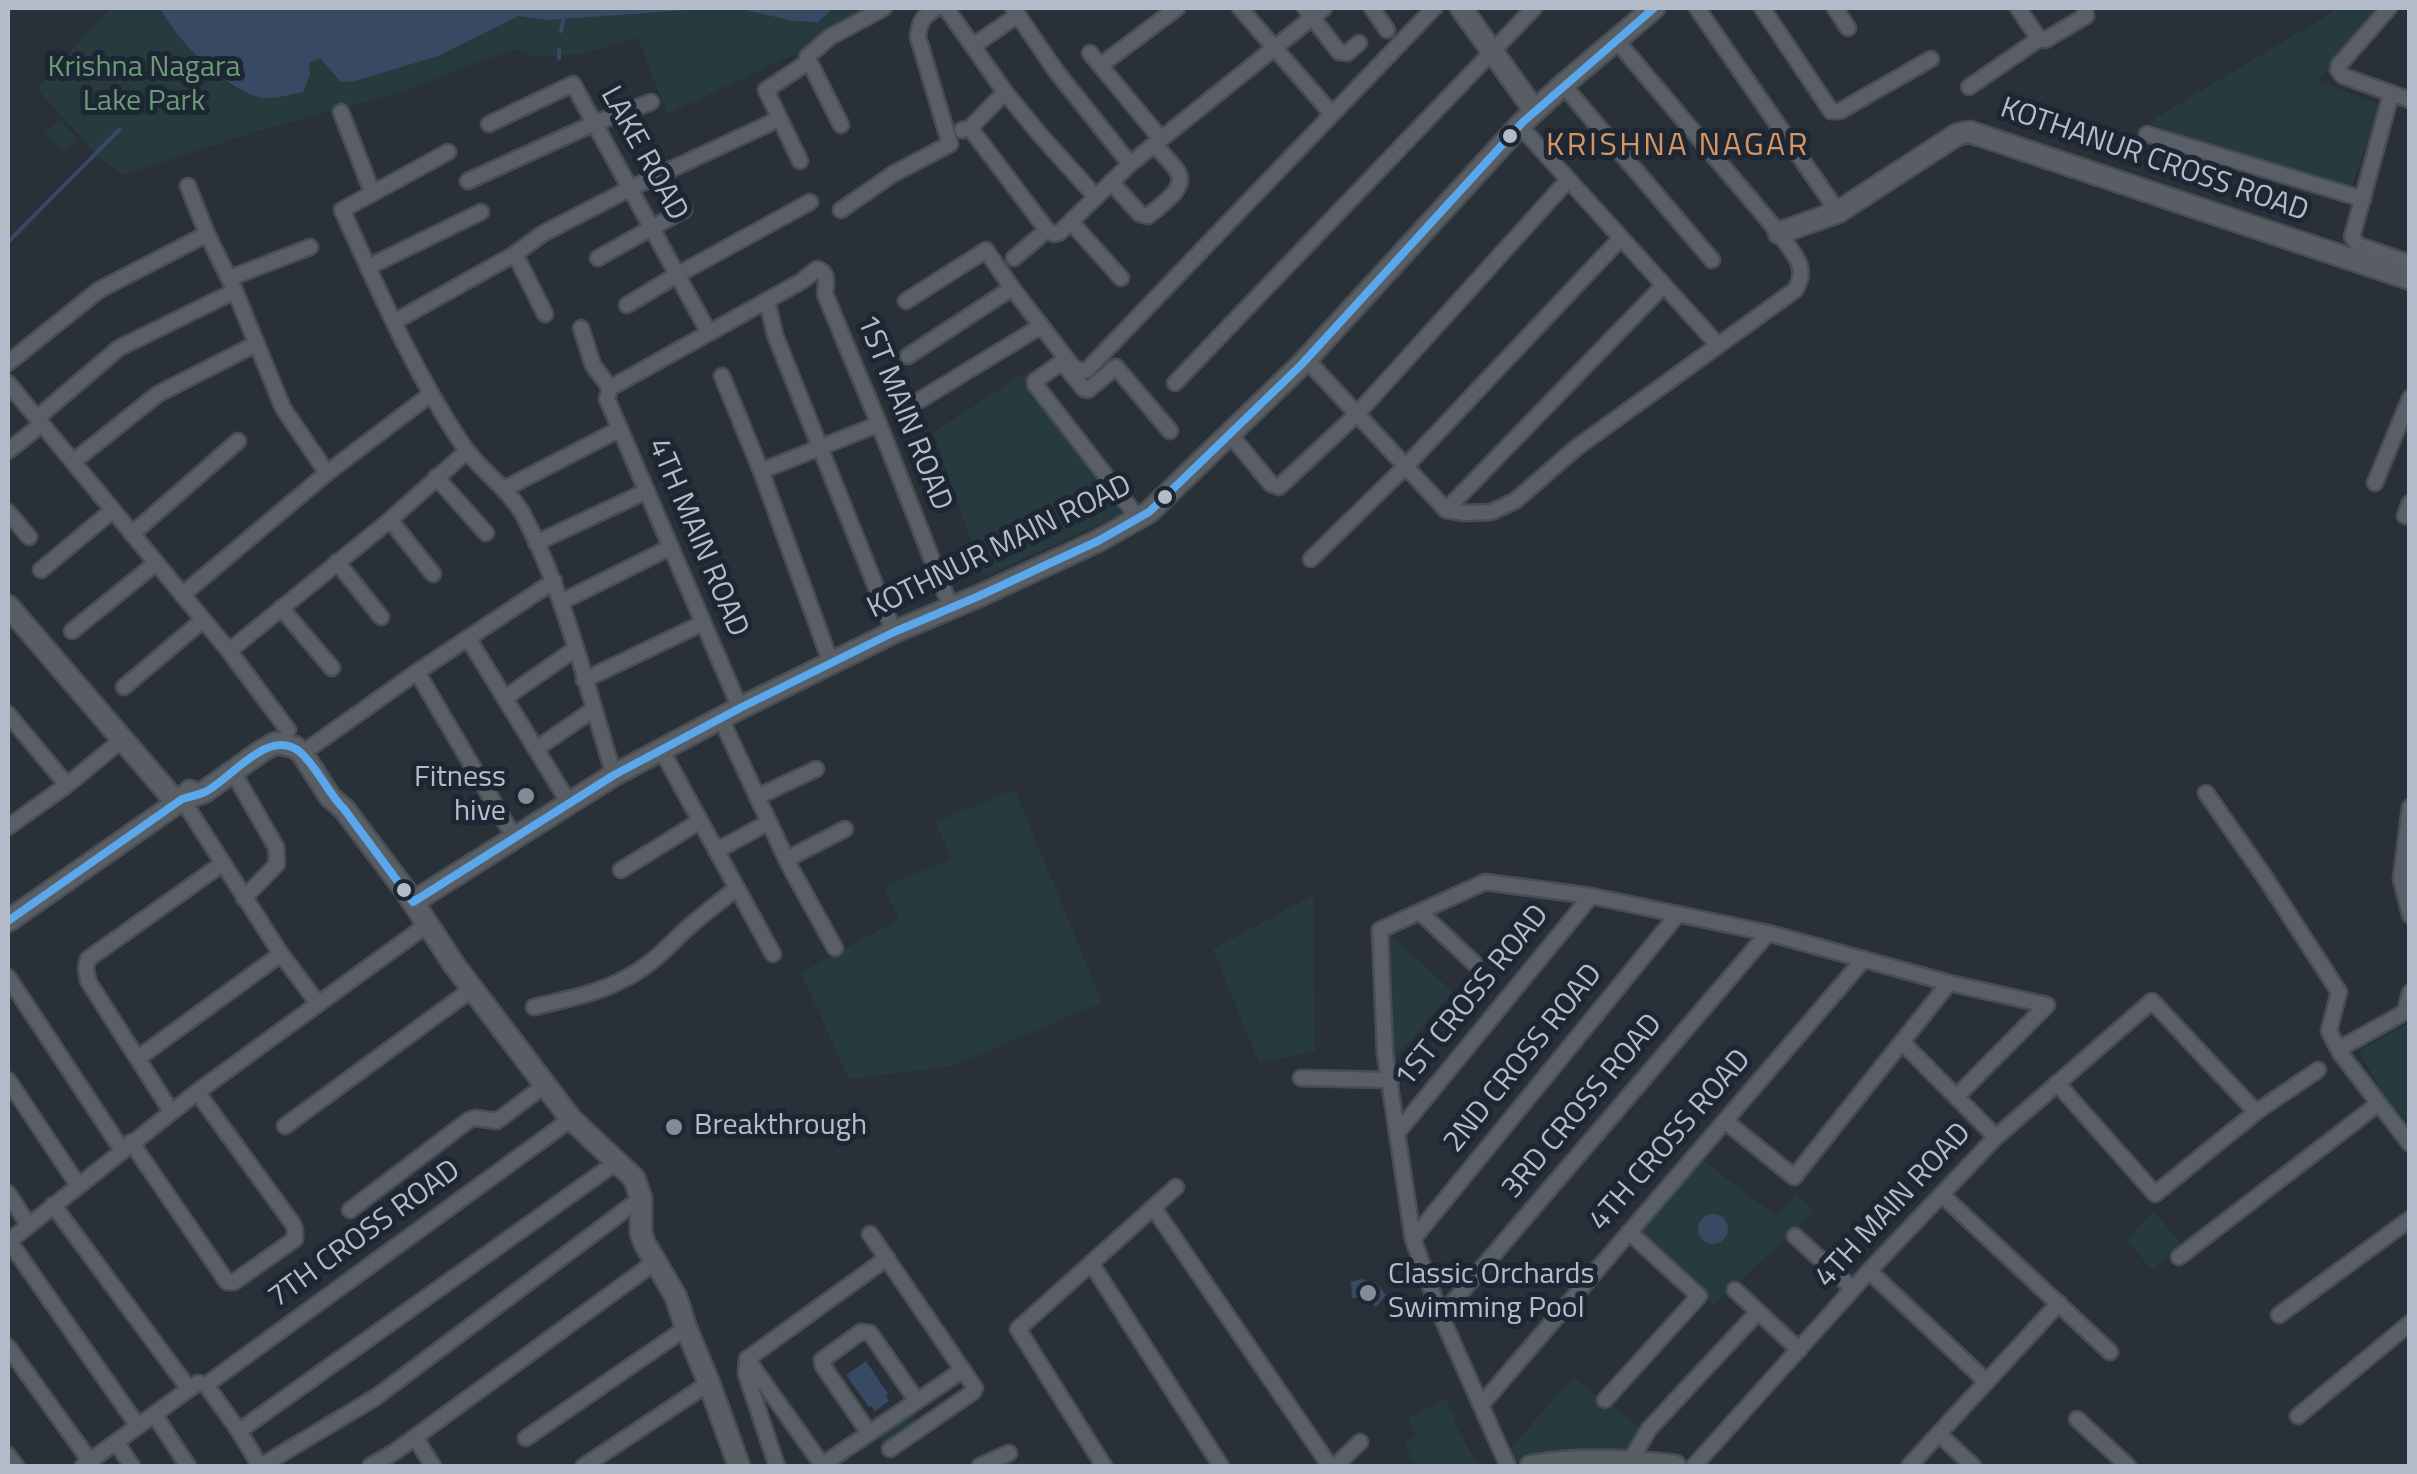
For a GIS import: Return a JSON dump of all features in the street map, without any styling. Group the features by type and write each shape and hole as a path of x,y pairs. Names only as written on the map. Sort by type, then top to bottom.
{"main road":[{"path":"1461,8 1491,51 1528,119"},
{"name":"KOTHNUR MAIN ROAD","path":"413,902 614,776 740,708 1139,519 1306,360 1528,119 1654,8"},
{"name":"KOTHANUR CROSS ROAD","path":"1779,233 1838,212 1958,134 1970,132 2410,278"},
{"path":"8,606 179,801"},
{"path":"8,921 270,734 288,730 303,737 338,791 344,809"},
{"path":"179,801 204,792 276,743 302,753 330,797 344,809 472,990 571,1119 634,1178 641,1198 645,1244 676,1298 739,1466"},
{"path":"1531,1466 1562,1461 1675,1466"}],"street":[{"path":"842,125 807,56 830,37 884,8"},
{"path":"841,210 893,174 950,144 918,37 923,16 936,8"},
{"path":"946,8 1005,92 1096,198"},
{"path":"1101,65 1177,8"},
{"path":"1240,8 1332,114"},
{"path":"1372,8 1387,30"},
{"path":"906,301 986,250 1073,367 1087,370 1434,8"},
{"path":"1175,383 1534,8"},
{"path":"1697,8 1838,212"},
{"path":"1762,8 1831,111 1840,110 1931,59"},
{"path":"1835,8 1848,28"},
{"path":"2018,8 2039,39"},
{"path":"1969,87 2039,39 2045,40 2086,16 2085,8"},
{"path":"2389,8 2338,70 2343,76 2403,95 2362,199 2352,237 2358,245 2410,263"},
{"path":"974,44 1016,11 1056,71 1130,164"},
{"path":"970,128 1047,230 1059,234 1130,164 1314,11 1339,52 1348,53 1359,43"},
{"path":"1306,360 1446,510 1490,512 1515,502 1576,448 1795,290 1802,280 1800,266 1779,233 1616,40"},
{"path":"1090,53 1158,142 1181,180 1179,187 1144,216 1111,182"},
{"path":"800,161 766,90 808,62"},
{"name":"LAKE ROAD","path":"488,124 573,84 709,334"},
{"path":"1563,85 1712,260"},
{"path":"948,133 970,128 1005,92"},
{"path":"468,180 651,102"},
{"path":"341,112 372,192"},
{"path":"1528,119 1568,180 1718,345"},
{"path":"394,322 515,254 531,240 630,188 779,120"},
{"path":"2147,134 2362,199"},
{"path":"448,152 342,210 414,366 467,451 518,506 536,543 554,581 614,776"},
{"path":"1229,434 1271,484 1279,487 1357,414 1568,180"},
{"path":"188,186 283,408 328,473"},
{"path":"628,305 810,202"},
{"path":"598,258 684,210"},
{"path":"368,267 481,212"},
{"path":"1070,222 1121,278"},
{"path":"1014,258 1047,230"},
{"path":"8,363 99,290 207,234"},
{"path":"1311,559 1406,466 1621,238"},
{"path":"8,451 125,344 310,247"},
{"path":"515,254 545,314"},
{"name":"1ST MAIN ROAD","path":"767,300 817,268 826,276 826,294 951,608"},
{"path":"1446,510 1664,286"},
{"path":"908,356 1012,288"},
{"path":"610,388 767,300 775,335 894,632"},
{"path":"920,400 1041,326"},
{"name":"4TH MAIN ROAD","path":"581,328 592,364 610,388 607,399 740,708"},
{"path":"74,462 173,384 256,344"},
{"path":"1139,519 1035,381 1062,362 1088,390 1116,367 1170,431"},
{"path":"722,376 832,663"},
{"path":"8,383 229,651 288,730"},
{"path":"182,595 328,473 432,394"},
{"path":"2375,483 2410,398"},
{"path":"761,471 880,424"},
{"path":"504,489 620,429"},
{"path":"132,534 238,442"},
{"path":"229,651 390,520 467,451"},
{"path":"436,477 486,533"},
{"path":"536,543 647,491"},
{"path":"41,570 113,510"},
{"path":"8,512 29,536"},
{"path":"390,520 433,574"},
{"path":"560,602 671,547"},
{"path":"337,562 381,617"},
{"path":"72,631 156,563"},
{"path":"311,747 554,581"},
{"path":"282,608 332,668"},
{"path":"124,687 203,620"},
{"path":"584,680 703,623"},
{"path":"468,638 569,803"},
{"path":"505,698 575,649"},
{"path":"416,672 514,837"},
{"path":"536,749 594,709"},
{"path":"8,714 67,784"},
{"path":"720,719 787,860 835,948"},
{"path":"8,827 122,739"},
{"path":"662,750 772,954"},
{"path":"757,797 816,769"},
{"path":"233,772 276,847 278,864 244,898"},
{"path":"2206,793 2339,992 2328,1031 2410,1144"},
{"path":"179,801 317,1002"},
{"path":"2410,807 2401,879 2410,915"},
{"path":"621,870 700,821"},
{"path":"716,851 769,822"},
{"path":"787,860 845,829"},
{"path":"172,1111 88,981 86,968 88,959 222,864"},
{"path":"1508,1466 1441,1316 1413,1238 1385,1053 1380,930 1485,882 1591,896 1678,914 2047,1005 1956,1096"},
{"path":"534,1007 589,994 638,972 659,958 736,888"},
{"name":"1ST CROSS ROAD","path":"1397,1132 1591,896"},
{"path":"1421,913 1474,963"},
{"name":"2ND CROSS ROAD","path":"1413,1238 1678,914"},
{"path":"138,1426 8,1242 196,1092 428,924"},
{"name":"3RD CROSS ROAD","path":"1441,1316 1768,934"},
{"path":"138,1058 282,954"},
{"name":"4TH CROSS ROAD","path":"1481,1405 1864,960"},
{"path":"8,978 226,1282 234,1282 294,1238 296,1230 196,1092"},
{"path":"1725,1121 1794,1177 1950,983"},
{"path":"285,1126 472,990"},
{"path":"2338,1049 2406,1012 2410,993"},
{"name":"4TH MAIN ROAD","path":"1694,1466 1996,1137 2152,1002 2256,1112"},
{"path":"1903,1043 1996,1137"},
{"path":"2057,1083 2155,1194 2256,1112 2318,1070"},
{"path":"1301,1078 1390,1080"},
{"path":"8,1080 78,1184"},
{"path":"350,1210 469,1120 497,1121 545,1085"},
{"path":"2179,1257 2378,1104"},
{"name":"7TH CROSS ROAD","path":"87,1464 189,1389 198,1383 206,1384 571,1119"},
{"path":"239,1431 618,1161"},
{"path":"1104,1466 1018,1329 1176,1187"},
{"path":"8,1193 28,1226"},
{"path":"1942,1194 2110,1352"},
{"path":"206,1384 260,1466 376,1397 641,1198"},
{"path":"53,1206 189,1389"},
{"path":"1153,1207 1333,1466 1360,1442"},
{"path":"2279,1314 2410,1219"},
{"path":"1605,1400 1699,1296 1630,1232"},
{"path":"870,1234 974,1386 973,1392 890,1449"},
{"path":"1795,1236 1853,1290"},
{"path":"747,1359 887,1258"},
{"path":"370,1466 656,1262"},
{"path":"1091,1263 1221,1466"},
{"path":"1869,1271 1987,1382"},
{"path":"1734,1290 1799,1350"},
{"path":"1909,1466 2058,1304"},
{"path":"1625,1464 1649,1429 1758,1312"},
{"path":"2298,1416 2410,1323"},
{"path":"526,1438 686,1328"},
{"path":"869,1433 822,1360 862,1332 870,1333 917,1401"},
{"path":"8,1347 87,1464"},
{"path":"747,1359 823,1462 963,1370"},
{"path":"747,1359 746,1374 777,1466"},
{"path":"584,1466 709,1383"},
{"path":"154,1414 188,1466"},
{"path":"2077,1419 2128,1466"},
{"path":"1940,1434 1974,1466"},
{"path":"415,1437 433,1466"},
{"path":"116,1442 132,1466"},
{"path":"980,1466 1009,1453"},
{"path":"8,1454 16,1466"}],"green space":[{"name":"Krishna Nagara Lake Park","path":"110,8 876,8 808,48 667,114 638,38 581,54 537,57 513,49 400,92 255,132 123,175 101,159 37,89"},
{"path":"2339,8 2382,8 2317,81 2381,105 2350,190 2147,123"},
{"path":"59,119 78,139 64,153 45,133"},
{"path":"1024,373 1122,514 984,577 933,433"},
{"path":"1015,790 1102,1002 953,1066 849,1079 801,973 899,919 884,887 952,859 935,822"},
{"path":"1313,895 1315,1051 1259,1063 1213,949"},
{"path":"1389,934 1453,992 1392,1062"},
{"path":"2409,1022 2409,1124 2383,1093 2359,1051"},
{"path":"1703,1160 1777,1217 1796,1194 1815,1211 1714,1305 1640,1232"},
{"path":"2154,1211 2181,1244 2152,1270 2127,1240"},
{"path":"1573,1377 1642,1429 1627,1457 1515,1463 1510,1449"},
{"path":"1446,1399 1478,1466 1416,1466 1404,1443 1417,1436 1408,1418"},
{"path":"911,1412 918,1423 884,1446 876,1435"}],"water":[{"path":"161,8 715,8 547,20 519,16 438,56 355,81 341,82 320,58 309,63 310,75 303,92 264,98 236,86 205,63"},
{"path":"737,8 833,8 818,22 793,21"},
{"path":"1713,1214 1724,1218 1728,1229 1724,1240 1713,1244 1702,1240 1698,1229 1702,1218"},
{"name":"Classic Orchards Swimming Pool","path":"1361,1279 1376,1283 1386,1295 1376,1307 1365,1298 1352,1298 1351,1282"},
{"path":"866,1361 888,1394 889,1401 875,1411 846,1375"}],"waterway":[{"path":"561,31 563,20"},
{"path":"559,50 559,58"},
{"path":"8,242 120,129"}],"transit line":[{"path":"413,902 614,775 740,708 894,632 1098,541 1149,512 1302,364 1523,122 1654,8"},
{"path":"8,921 182,799 205,792 251,757 276,745 288,746 306,758 413,902"}],"place":[{"name":"Fitness hive","path":"526,796"},
{"name":"Breakthrough","path":"674,1127"},
{"name":"Classic Orchards Swimming Pool","path":"1368,1293"}],"district":[{"name":"KRISHNA NAGAR","path":"1678,147"}]}
